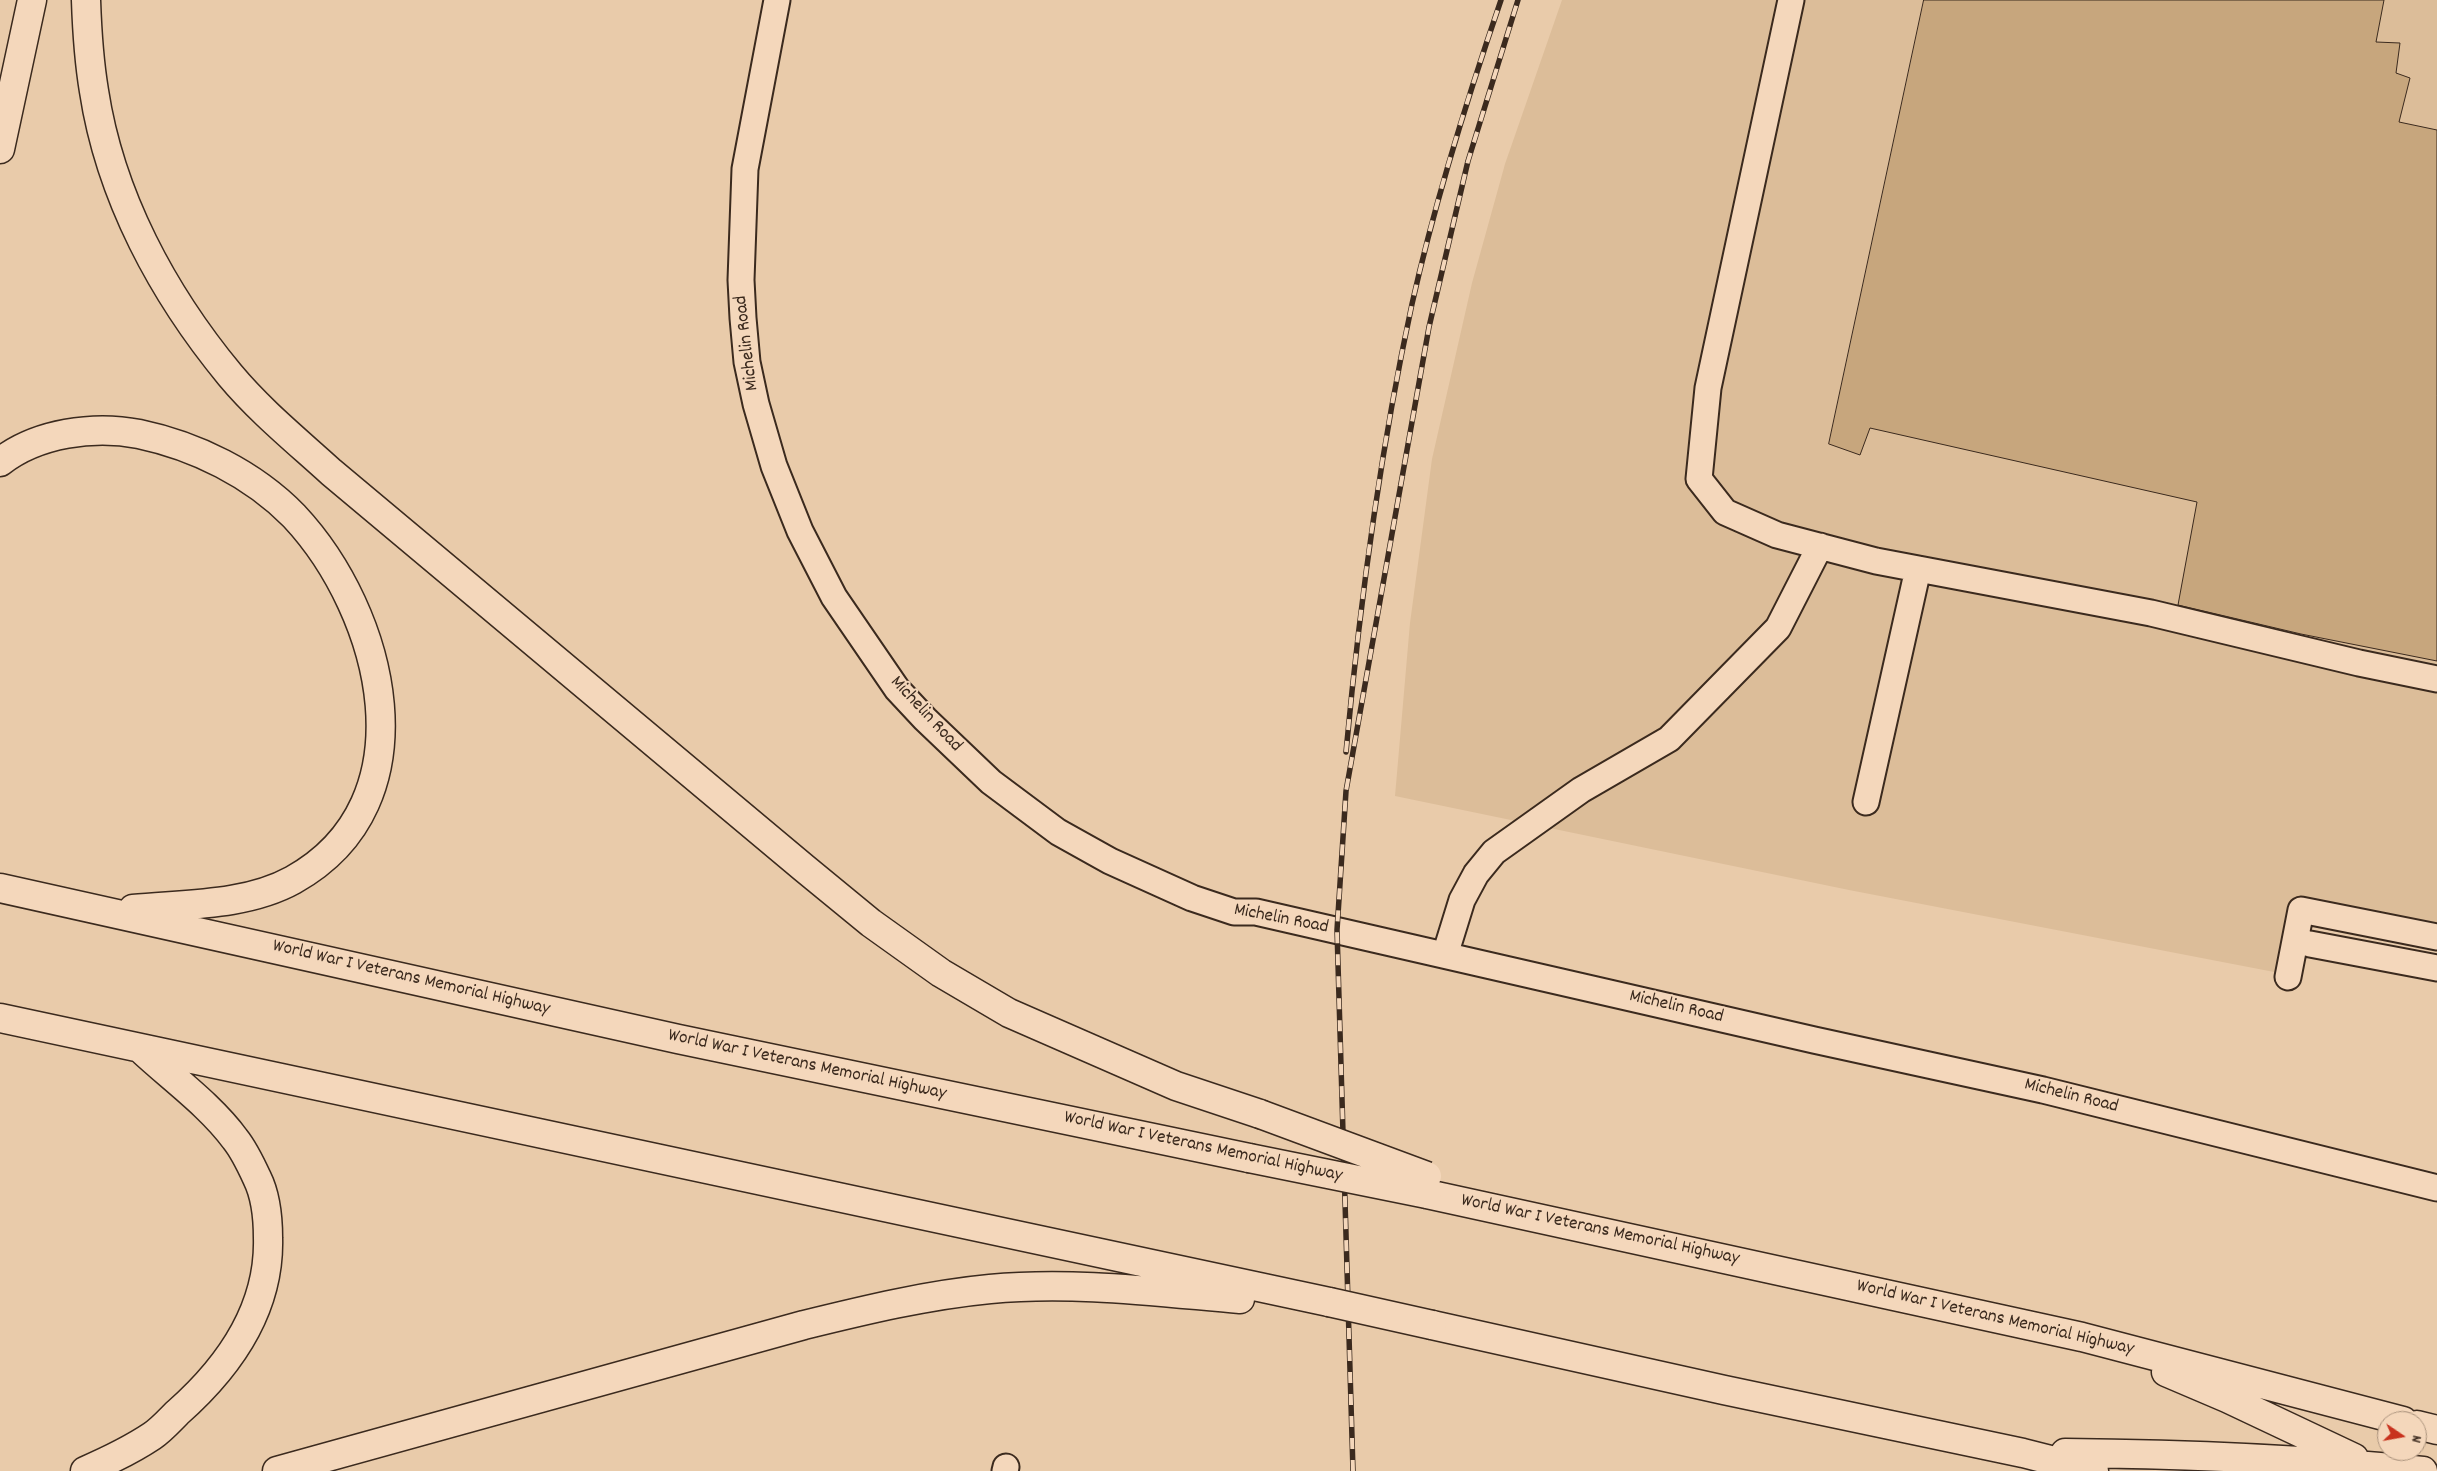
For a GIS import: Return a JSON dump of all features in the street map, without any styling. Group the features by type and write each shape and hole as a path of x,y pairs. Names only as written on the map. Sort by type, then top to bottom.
{"highway":[{"path":"0,149 32,0"},
{"path":"86,0 88,48 98,112 118,184 138,234 166,287 194,328 231,376 274,421 354,492 811,875 871,923 933,968 1008,1013 1073,1042 1176,1086 1260,1114 1427,1185"},
{"path":"0,462 38,443 68,434 95,430 125,432 153,437 221,462 259,487 293,516 321,549 342,582 364,628 376,672 381,710 380,742 376,768 362,809 335,849 318,864 293,880 260,894 109,911"},
{"name":"World War I Veterans Memorial Highway","path":"0,888 678,1039 1249,1158 1427,1185 1492,1207 2082,1337 2377,1414"},
{"path":"0,1018 1259,1295"},
{"path":"84,1471 118,1456 153,1435 193,1399 222,1366 244,1334 257,1307 269,1254 265,1206 258,1180 237,1140 224,1125 141,1049"},
{"path":"277,1471 804,1325 882,1306 991,1289 1068,1287 1259,1295 1329,1302 1724,1390 2023,1453 2094,1471"},
{"path":"2082,1337 2227,1398 2376,1468"},
{"path":"2023,1453 2132,1454 2320,1461 2376,1468 2423,1471"}],"street":[{"name":"Michelin Road","path":"777,0 745,169 741,280 747,362 756,404 774,466 800,532 834,598 897,689 925,719 991,782 1058,832 1110,861 1192,898 1234,912 1256,912 2043,1090 2437,1188"},
{"path":"1791,0 1708,388 1699,478 1725,512 1777,535 1918,569 2151,613 2359,663 2437,679"},
{"path":"1445,955 1462,900 1476,874 1494,852 1581,790 1669,739 1778,628 1820,546"},
{"path":"1866,802 1918,569"},
{"path":"2288,977 2301,910 2437,936"},
{"path":"2310,944 2437,968"}],"shaded area":[{"path":"1562,0 2437,0 2437,924 2306,900 2295,976 1849,890 1395,796 1410,623 1432,459 1472,283 1505,164"}],"building":[{"path":"1924,0 2384,0 2376,42 2400,43 2396,73 2410,78 2399,122 2437,130 2437,661 2301,634 2178,605 2197,502 1870,428 1860,455 1829,444"}],"railway":[{"path":"1346,752 1372,527 1390,415 1412,304 1452,150 1501,0"},
{"path":"1353,1471 1337,930 1346,791 1429,327 1468,161 1518,0"}]}
